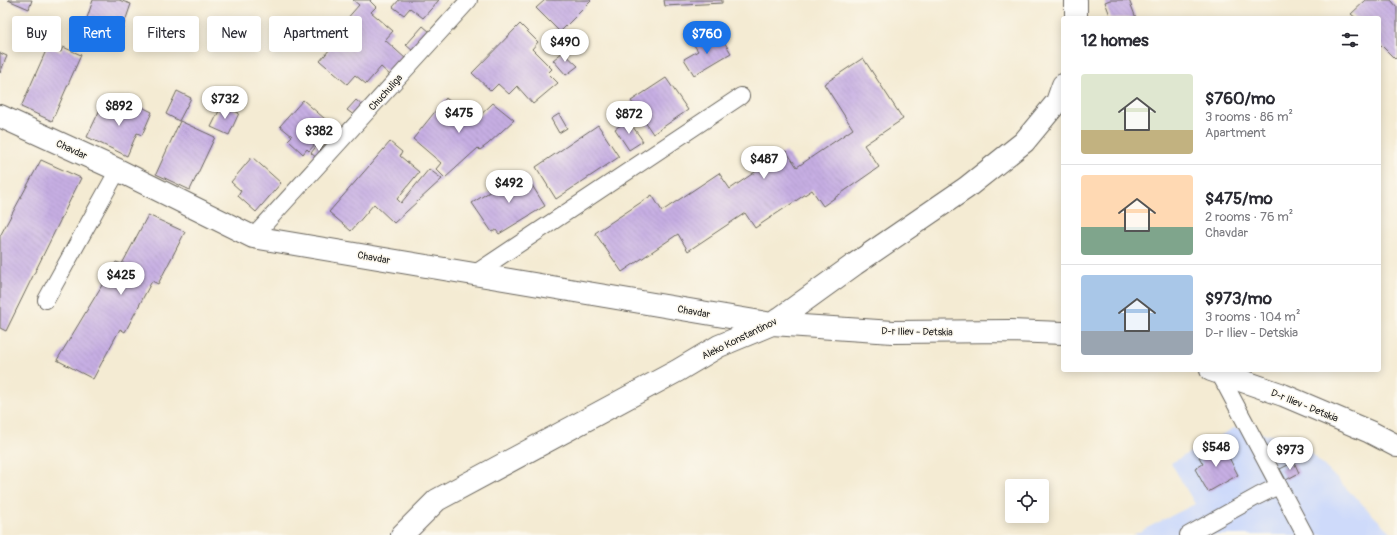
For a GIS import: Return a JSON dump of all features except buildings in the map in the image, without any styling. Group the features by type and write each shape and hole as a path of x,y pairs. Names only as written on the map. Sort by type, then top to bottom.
{"street":[{"path":"1076,0 1076,16"},
{"name":"Aleko Konstantinov","path":"402,535 437,500 677,371 719,346 772,324 855,264 966,188 1024,142 1057,102 1061,91"},
{"name":"Chavdar","path":"0,116 118,170 253,237 772,324"},
{"name":"D-r Iliev - Detskia","path":"772,324 894,332 1010,331 1061,333"},
{"name":"D-r Iliev - Detskia","path":"1215,372 1284,395 1370,432 1397,446"}],"lane":[{"name":"Chuchuliga","path":"253,237 469,0"},
{"path":"474,274 741,96"},
{"path":"46,300 118,170"},
{"path":"1215,372 1305,535"},
{"path":"1188,535 1278,486"}],"shaded area":[{"path":"1234,428 1298,440 1393,535 1133,535 1195,504 1171,463"}]}
